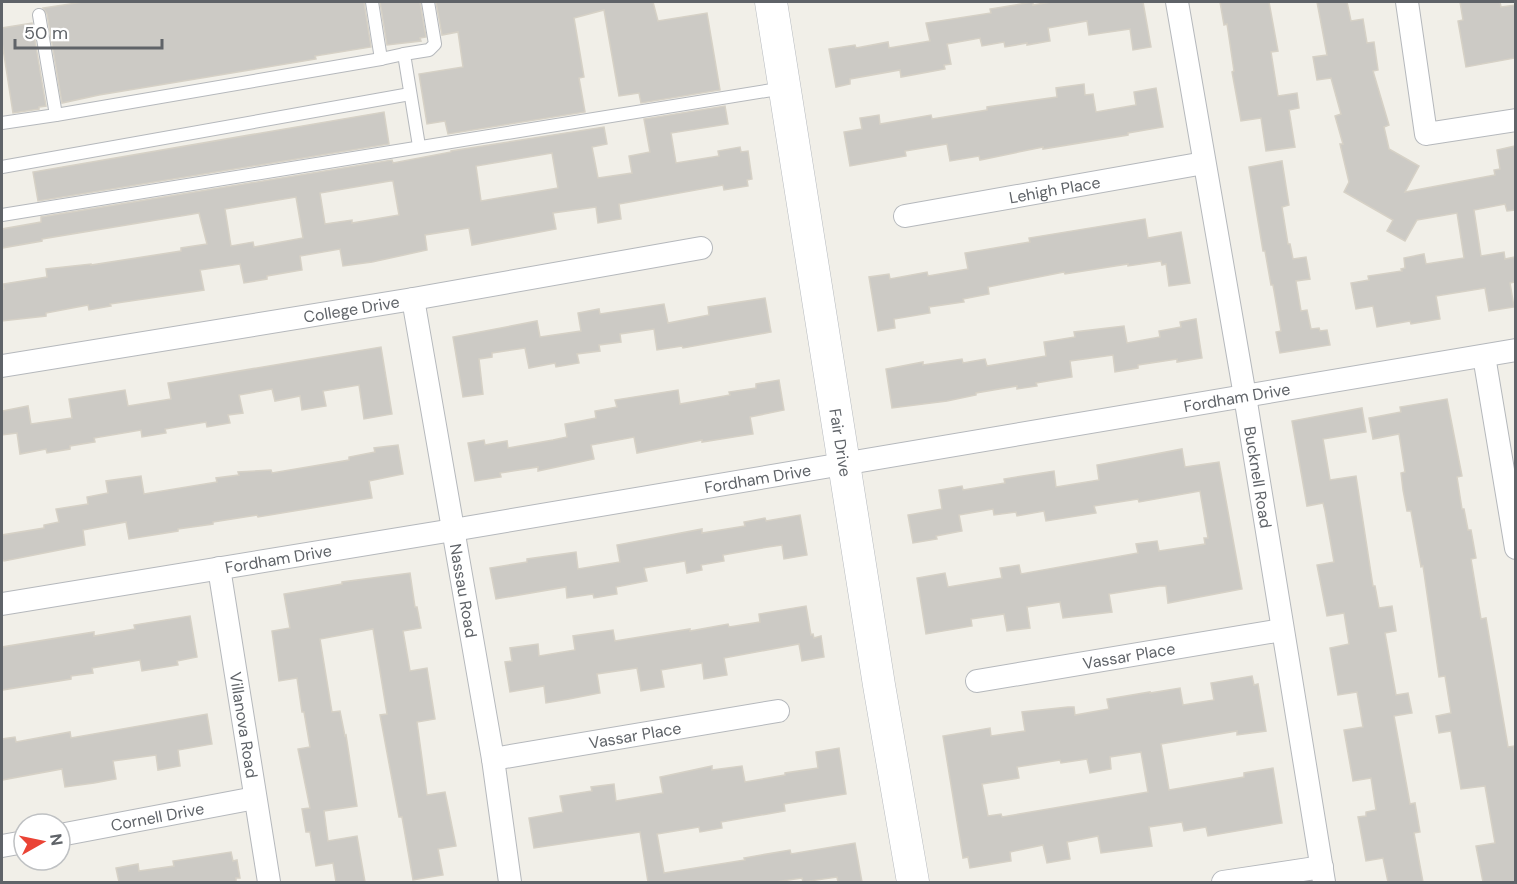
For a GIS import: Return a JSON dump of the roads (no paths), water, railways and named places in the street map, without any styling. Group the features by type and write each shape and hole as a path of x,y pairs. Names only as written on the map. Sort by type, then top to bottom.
{"main road":[{"name":"Fair Drive","path":"771,2 877,673 913,882"}],"street":[{"name":"Bucknell Road","path":"1177,2 1245,396 1323,875"},
{"path":"1407,2 1426,134 1515,120"},
{"name":"Lehigh Place","path":"905,216 1204,163"},
{"name":"College Drive","path":"2,366 412,299 701,248"},
{"name":"Nassau Road","path":"412,299 493,759 510,882"},
{"name":"Fordham Drive","path":"2,604 1515,350"},
{"path":"1484,356 1515,548"},
{"name":"Villanova Road","path":"219,568 269,882"},
{"name":"Vassar Place","path":"977,681 1282,630"},
{"name":"Vassar Place","path":"493,759 778,711"},
{"name":"Cornell Drive","path":"72,833 255,798"},
{"path":"1223,882 1323,875"}],"lane":[{"path":"372,2 381,59"},
{"path":"2,123 429,50 435,44 428,2"},
{"path":"39,15 56,115"},
{"path":"404,54 419,146"},
{"path":"2,215 784,88"},
{"path":"2,167 410,94"}]}
